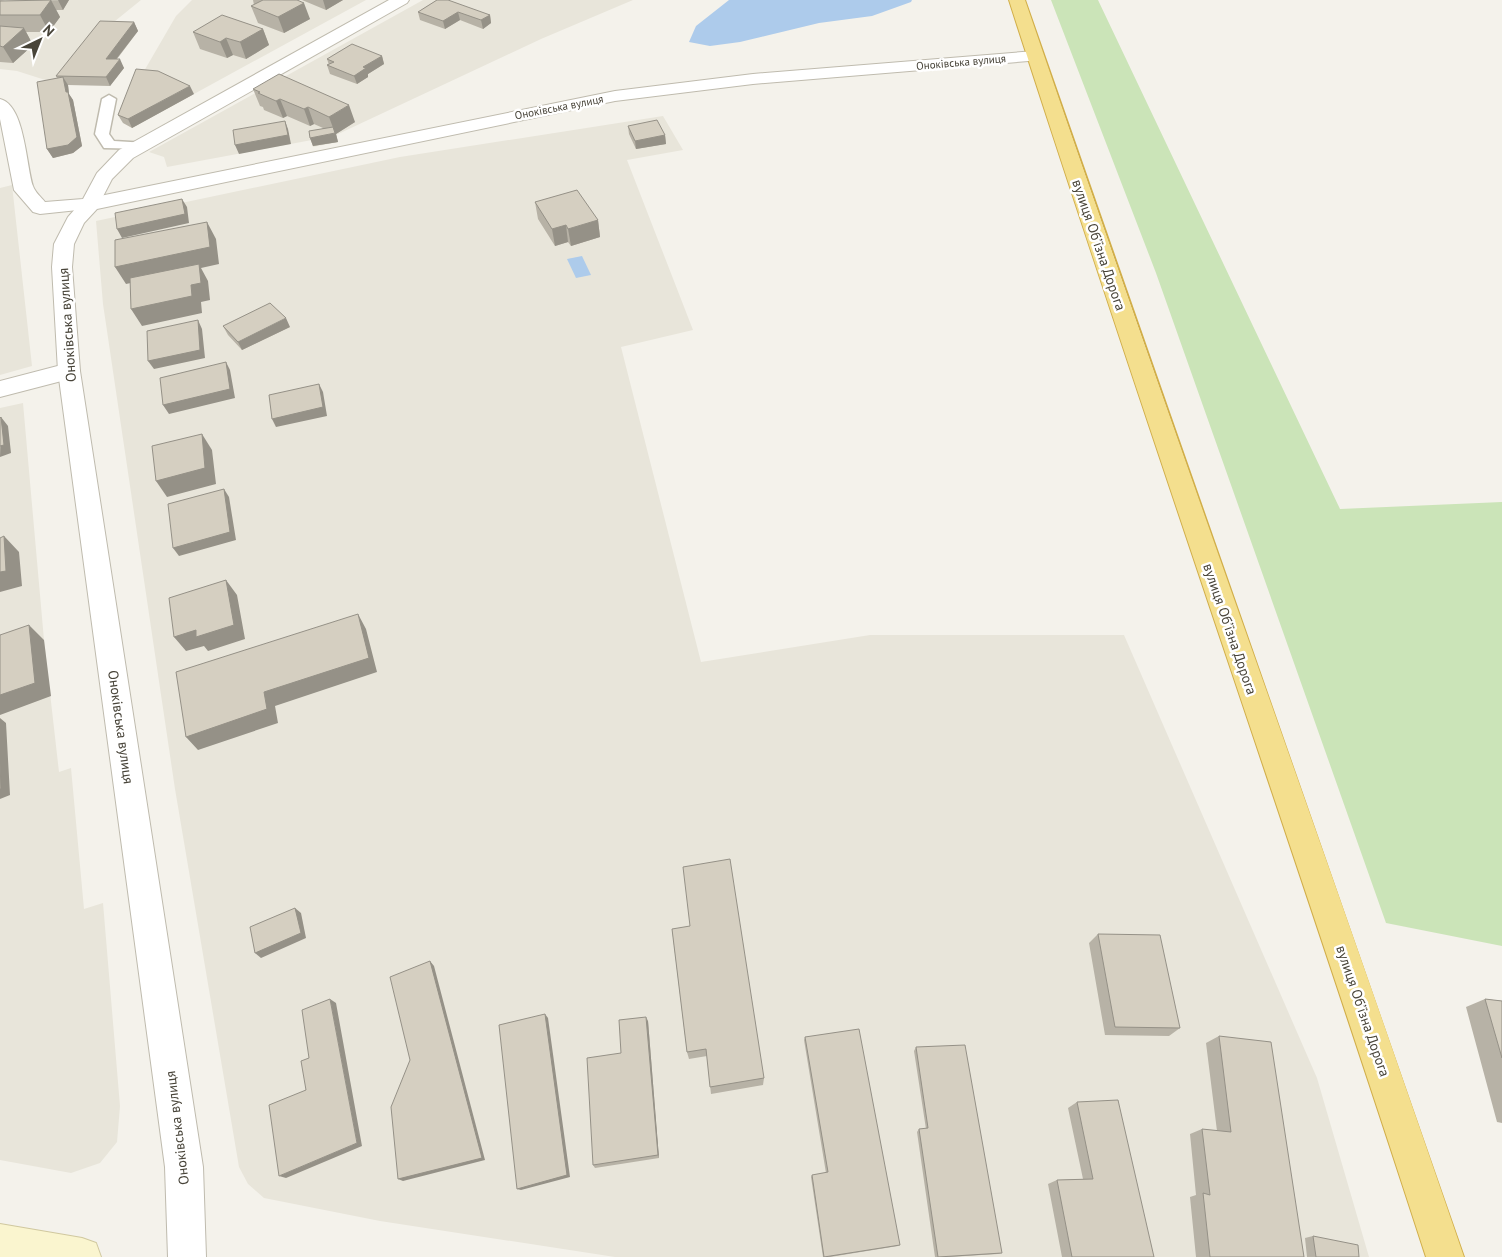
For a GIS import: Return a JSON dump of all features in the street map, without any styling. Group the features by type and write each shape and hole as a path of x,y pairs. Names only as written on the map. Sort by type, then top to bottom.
{"highway":[{"name":"вулиця Обʼїзна Дорога","path":"1017,0 1232,638 1380,1061 1445,1257"}],"main road":[{"path":"0,1243 82,1257"}],"street":[{"name":"Оноківська вулиця","path":"187,1257 184,1167 69,371 62,259 64,244 75,221 90,204 104,177 126,154 401,0"},
{"name":"Оноківська вулиця","path":"90,204 615,96 754,79 1035,56"},
{"path":"0,104 8,114 24,190 40,208 90,204"},
{"path":"0,389 69,371"}],"lane":[{"path":"109,98 102,134 109,145 142,146"}],"shaded area":[{"path":"0,0 141,0 104,30 61,85 17,71 0,69"},
{"path":"192,0 366,0 194,94 140,78 176,16"},
{"path":"423,0 633,0 541,39 336,135 338,142 313,147 312,140 167,167 164,157 149,152"},
{"path":"663,116 683,150 627,160 693,330 621,347 701,662 870,635 1124,635 1317,1078 1369,1257 615,1257 380,1221 264,1198 248,1184 239,1167 175,789 103,304 96,221 400,157"},
{"path":"12,185 32,366 0,375 0,188"},
{"path":"23,403 44,640 59,772 71,768 84,909 103,903 120,1106 117,1142 100,1163 71,1173 0,1160 0,408"}],"green space":[{"path":"1051,0 1098,0 1340,509 1502,502 1502,946 1386,923 1156,273"}],"water":[{"path":"729,0 912,0 872,16 819,23 740,42 710,46 689,42 696,26"},
{"path":"582,256 591,275 576,278 567,259"}],"building":[{"path":"51,0 40,15 0,15 0,1"},
{"path":"263,0 297,0 304,3 278,17 251,6"},
{"path":"437,0 448,0 490,15 481,20 458,12 443,21 418,12"},
{"path":"222,15 263,29 240,42 226,38 220,42 193,32"},
{"path":"100,21 134,22 106,59 120,59 106,77 56,76"},
{"path":"0,26 24,28 3,47 0,46"},
{"path":"352,44 382,56 363,67 366,68 354,76 327,65 334,62 327,59"},
{"path":"136,69 158,71 190,86 128,119 118,115"},
{"path":"279,74 349,105 329,117 308,107 304,109 280,99 276,101 253,89"},
{"path":"63,77 77,137 68,145 47,149 37,82"},
{"path":"657,120 665,135 635,141 628,126"},
{"path":"285,121 288,135 235,145 233,130"},
{"path":"333,127 335,133 310,138 309,131"},
{"path":"577,190 598,220 568,229 566,225 552,229 535,202"},
{"path":"182,199 185,214 117,229 115,213"},
{"path":"207,222 210,247 115,267 115,240"},
{"path":"199,264 201,283 191,285 192,296 131,309 130,278"},
{"path":"270,303 286,318 238,342 223,326"},
{"path":"198,320 200,350 148,361 147,331"},
{"path":"226,362 230,389 163,405 160,378"},
{"path":"319,384 323,407 272,419 269,395"},
{"path":"0,418 4,445 0,446"},
{"path":"202,434 205,468 156,481 152,446"},
{"path":"224,489 230,532 173,548 168,504"},
{"path":"4,536 6,571 0,572 0,538"},
{"path":"226,580 234,625 196,637 196,630 174,637 169,598"},
{"path":"358,614 369,658 264,692 267,709 186,737 176,672"},
{"path":"29,625 35,683 0,695 0,635"},
{"path":"730,859 764,1078 710,1087 706,1049 687,1052 672,929 690,926 683,867"},
{"path":"295,908 301,933 255,953 250,927"},
{"path":"1098,934 1160,935 1180,1028 1115,1027"},
{"path":"430,961 482,1158 398,1179 391,1107 410,1060 390,977"},
{"path":"330,999 357,1143 279,1176 269,1105 306,1090 301,1061 309,1058 302,1010"},
{"path":"1485,999 1502,1001 1502,1058"},
{"path":"545,1014 567,1175 517,1189 499,1025"},
{"path":"646,1017 658,1155 593,1165 587,1058 621,1053 619,1020"},
{"path":"859,1029 900,1245 824,1257 812,1175 828,1172 805,1037"},
{"path":"1219,1036 1271,1042 1304,1257 1210,1257 1203,1193 1210,1195 1202,1129 1231,1132"},
{"path":"965,1045 1002,1253 938,1257 919,1129 928,1128 916,1047"},
{"path":"1118,1100 1154,1257 1072,1257 1057,1180 1093,1179 1077,1102"},
{"path":"1313,1236 1358,1245 1359,1257 1316,1257"}]}
